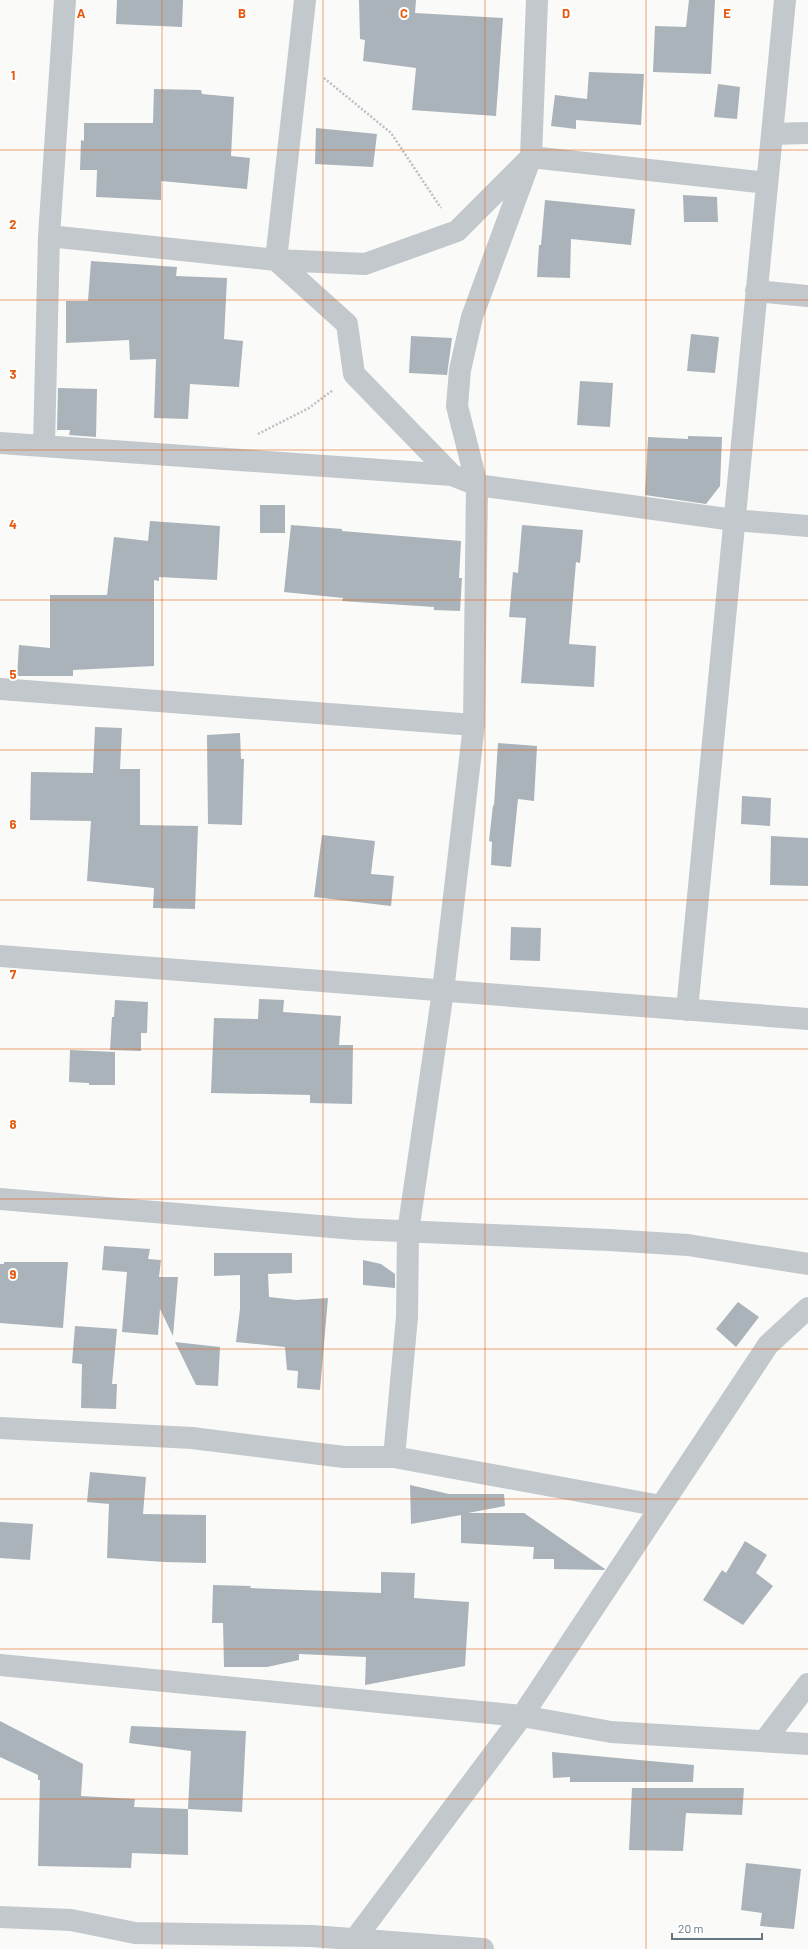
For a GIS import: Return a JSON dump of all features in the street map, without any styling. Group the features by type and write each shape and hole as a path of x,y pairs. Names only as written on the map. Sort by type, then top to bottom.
{"street":[{"path":"44,446 49,236 65,0"},
{"path":"276,260 305,0"},
{"path":"394,1457 407,1316 408,1232 444,991 474,724 477,485 457,406 460,370 472,317 531,158 537,0"},
{"path":"687,1010 785,0"},
{"path":"772,134 808,133"},
{"path":"49,236 276,260 365,264 457,231 531,158"},
{"path":"531,158 767,183"},
{"path":"276,260 347,324 354,374 452,475"},
{"path":"756,291 808,296"},
{"path":"0,442 452,475 477,485 734,520 808,526"},
{"path":"0,689 474,724"},
{"path":"0,956 808,1019"},
{"path":"0,1199 408,1232 609,1240 688,1245 808,1264"},
{"path":"355,1939 522,1716 768,1346 808,1308"},
{"path":"0,1428 192,1438 344,1457 394,1457 661,1506"},
{"path":"0,1665 522,1716 611,1732 765,1740 808,1744"},
{"path":"765,1740 808,1684"},
{"path":"0,1917 71,1920 135,1932 312,1936 483,1949"}],"path":[{"path":"299,58 391,132 412,167 457,231"},
{"path":"254,436 309,408 354,374"}],"building":[{"path":"117,0 183,0 182,27 116,24"},
{"path":"359,0 416,0 415,13 503,18 496,116 412,110 416,68 363,61 365,40 360,39"},
{"path":"689,0 715,0 711,74 653,72 655,26 686,27"},
{"path":"589,72 644,74 641,125 576,120 576,129 551,126 555,95 587,99"},
{"path":"718,84 740,87 737,119 714,117"},
{"path":"154,89 201,90 202,94 234,97 231,156 250,158 247,189 161,181 161,200 96,197 97,170 80,170 81,140 84,141 84,123 153,123"},
{"path":"316,128 377,134 373,167 315,164"},
{"path":"683,195 717,197 718,222 684,222"},
{"path":"545,200 635,209 631,245 571,239 570,278 537,277 539,245 541,245"},
{"path":"91,261 177,267 176,276 227,278 224,339 243,341 239,387 190,384 188,419 154,418 156,359 130,360 129,340 66,343 66,301 88,301"},
{"path":"691,334 719,337 715,373 687,371"},
{"path":"411,336 452,338 447,375 409,373"},
{"path":"580,381 613,383 610,427 577,425"},
{"path":"58,388 97,389 96,437 69,435 70,430 57,430"},
{"path":"688,436 722,437 720,486 706,504 645,495 648,437 688,439"},
{"path":"260,505 285,505 285,533 260,533"},
{"path":"150,521 220,526 217,580 159,577 159,581 154,580 154,666 73,670 73,676 17,676 19,645 50,648 50,595 107,595 114,537 148,541"},
{"path":"291,525 461,541 459,578 462,578 460,611 434,610 434,607 342,601 343,598 284,592"},
{"path":"522,525 583,530 580,563 576,562 569,644 596,646 594,687 521,683 526,618 509,617 513,572 518,573"},
{"path":"95,727 122,728 120,769 140,769 140,825 198,826 195,909 153,908 154,888 87,881 91,821 30,820 31,772 93,773"},
{"path":"240,733 241,759 244,759 242,825 208,824 207,735"},
{"path":"498,743 537,746 534,801 518,799 511,867 491,865 492,842 489,841 493,805 494,806"},
{"path":"742,796 771,798 770,826 741,824"},
{"path":"322,835 375,841 371,874 394,876 391,906 314,897"},
{"path":"771,836 808,838 808,886 770,885"},
{"path":"511,927 541,928 540,961 510,960"},
{"path":"259,999 284,1000 283,1012 341,1016 339,1045 353,1045 352,1104 310,1103 310,1095 211,1093 214,1018 258,1019"},
{"path":"115,1000 148,1002 147,1033 141,1033 141,1051 110,1050 112,1017 114,1017"},
{"path":"70,1050 115,1052 115,1085 89,1085 89,1083 69,1082"},
{"path":"104,1246 150,1249 148,1259 161,1260 159,1277 178,1277 173,1336 160,1309 158,1335 122,1332 127,1272 102,1270"},
{"path":"214,1253 292,1253 292,1273 268,1274 269,1297 296,1300 328,1298 320,1390 297,1388 298,1371 287,1370 285,1347 236,1342 240,1309 240,1275 214,1276"},
{"path":"363,1260 381,1264 395,1274 395,1288 363,1285"},
{"path":"4,1262 68,1262 63,1328 0,1323 0,1264 4,1264"},
{"path":"738,1302 759,1317 736,1347 716,1329"},
{"path":"75,1326 117,1329 112,1384 117,1384 116,1409 81,1408 82,1364 72,1363"},
{"path":"175,1342 220,1347 218,1386 196,1385"},
{"path":"90,1472 146,1477 143,1514 206,1515 206,1563 107,1558 109,1504 87,1502"},
{"path":"410,1485 449,1494 504,1494 505,1506 468,1513 524,1513 605,1569 554,1569 554,1559 533,1559 534,1547 461,1543 461,1515 411,1524"},
{"path":"0,1522 33,1524 30,1560 0,1558"},
{"path":"745,1541 767,1555 756,1573 773,1586 743,1625 703,1600 722,1570 726,1573"},
{"path":"381,1572 415,1573 414,1598 469,1602 465,1666 365,1685 366,1657 299,1654 299,1660 267,1667 224,1667 223,1623 212,1623 213,1585 251,1586 250,1588 381,1593"},
{"path":"0,1721 83,1764 81,1796 135,1799 134,1807 188,1809 188,1855 132,1853 131,1868 38,1866 40,1780 38,1780 38,1775 0,1757"},
{"path":"131,1726 246,1731 242,1812 188,1809 191,1751 129,1743"},
{"path":"552,1752 694,1765 693,1782 570,1782 570,1777 553,1778"},
{"path":"632,1788 744,1788 742,1815 686,1813 683,1851 629,1850"},
{"path":"746,1863 801,1869 794,1929 760,1926 762,1913 741,1910"}]}
